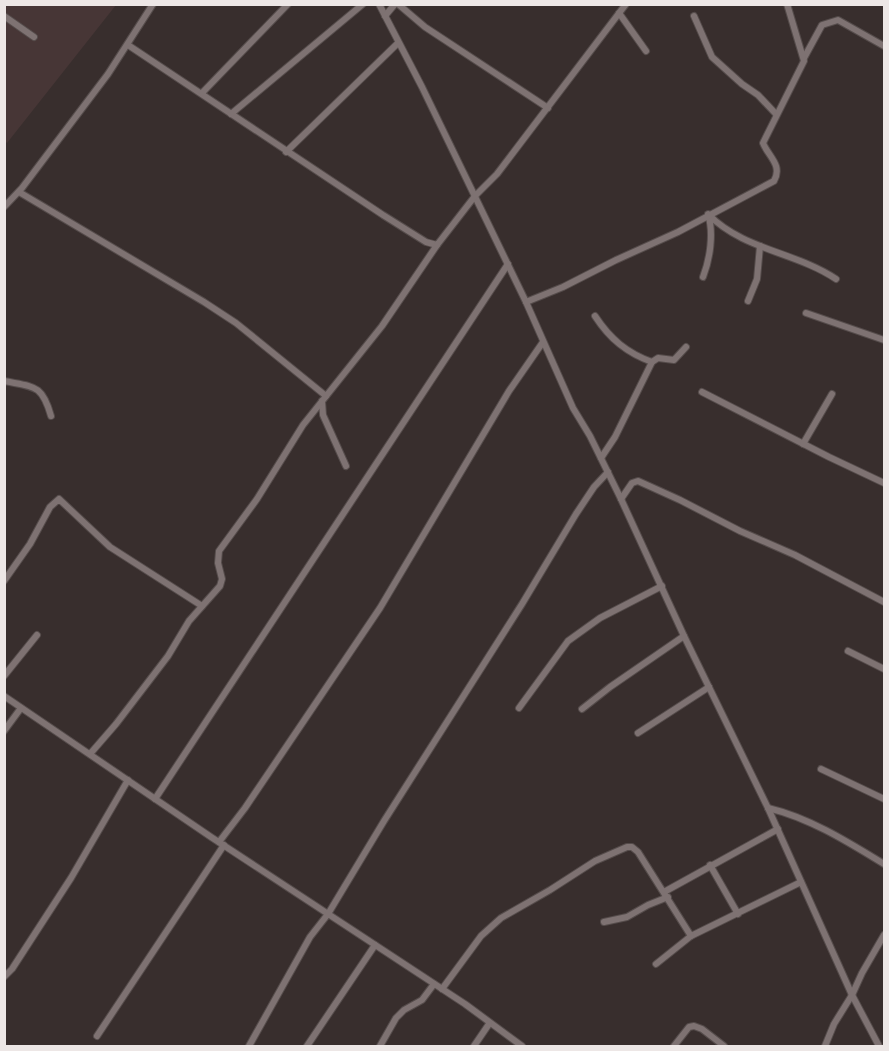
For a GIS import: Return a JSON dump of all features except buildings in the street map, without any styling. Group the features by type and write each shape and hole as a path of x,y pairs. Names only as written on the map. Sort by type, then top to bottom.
{"street":[{"path":"4,207 19,192 108,74 153,4"},
{"path":"202,93 288,4"},
{"path":"231,114 363,4"},
{"path":"379,4 508,264 573,408 621,499 684,636 778,829 852,995 879,1047"},
{"path":"385,16 397,4 425,27 548,108"},
{"path":"90,754 168,656 189,621 220,586 222,579 218,563 219,551 257,499 303,425 382,326 437,245 475,196 497,174 626,4"},
{"path":"787,4 804,58"},
{"path":"619,13 646,51"},
{"path":"4,16 34,38"},
{"path":"694,16 712,57 758,95 776,114"},
{"path":"526,302 563,287 678,232 708,214 774,181 777,176 777,165 763,143 822,25 838,20 885,46"},
{"path":"286,152 398,43"},
{"path":"128,45 426,243 437,245"},
{"path":"19,192 236,323 324,398"},
{"path":"708,214 729,232 816,268 836,279"},
{"path":"703,277 711,237 708,214"},
{"path":"748,301 757,279 759,246"},
{"path":"155,799 508,264"},
{"path":"806,313 885,340"},
{"path":"595,316 609,336 619,345 652,362"},
{"path":"97,1036 245,808 380,608 509,391 543,342"},
{"path":"601,458 615,438 652,362 658,358 674,360 686,347"},
{"path":"4,381 27,385 42,392 51,416"},
{"path":"702,392 885,483"},
{"path":"803,444 832,394"},
{"path":"324,398 323,415 346,466"},
{"path":"249,1047 310,937 328,914 576,514 594,487 608,472"},
{"path":"621,499 632,483 638,481 795,555 885,602"},
{"path":"4,581 30,544 50,507 59,499 110,547 202,606"},
{"path":"519,708 568,641 600,618 662,586"},
{"path":"4,676 37,634"},
{"path":"582,709 684,636"},
{"path":"848,651 885,669"},
{"path":"638,733 709,687"},
{"path":"4,696 222,844 465,1004 522,1047"},
{"path":"4,731 21,708"},
{"path":"820,769 885,800"},
{"path":"4,977 12,969 71,878 128,780"},
{"path":"768,808 789,813 833,834 885,864"},
{"path":"603,922 627,917 666,895 710,865 778,829"},
{"path":"442,989 481,936 501,918 595,861 627,847 635,848 691,936"},
{"path":"710,865 738,914"},
{"path":"656,964 691,936 801,882"},
{"path":"825,1047 834,1024 852,995 862,973 882,947 885,935"},
{"path":"307,1047 375,945"},
{"path":"380,1047 396,1018 404,1010 422,1000 434,984"},
{"path":"474,1047 489,1024"},
{"path":"674,1047 689,1027 694,1026 702,1029 724,1047"}],"shaded area":[{"path":"5,5 116,5 7,143 5,141"}]}
